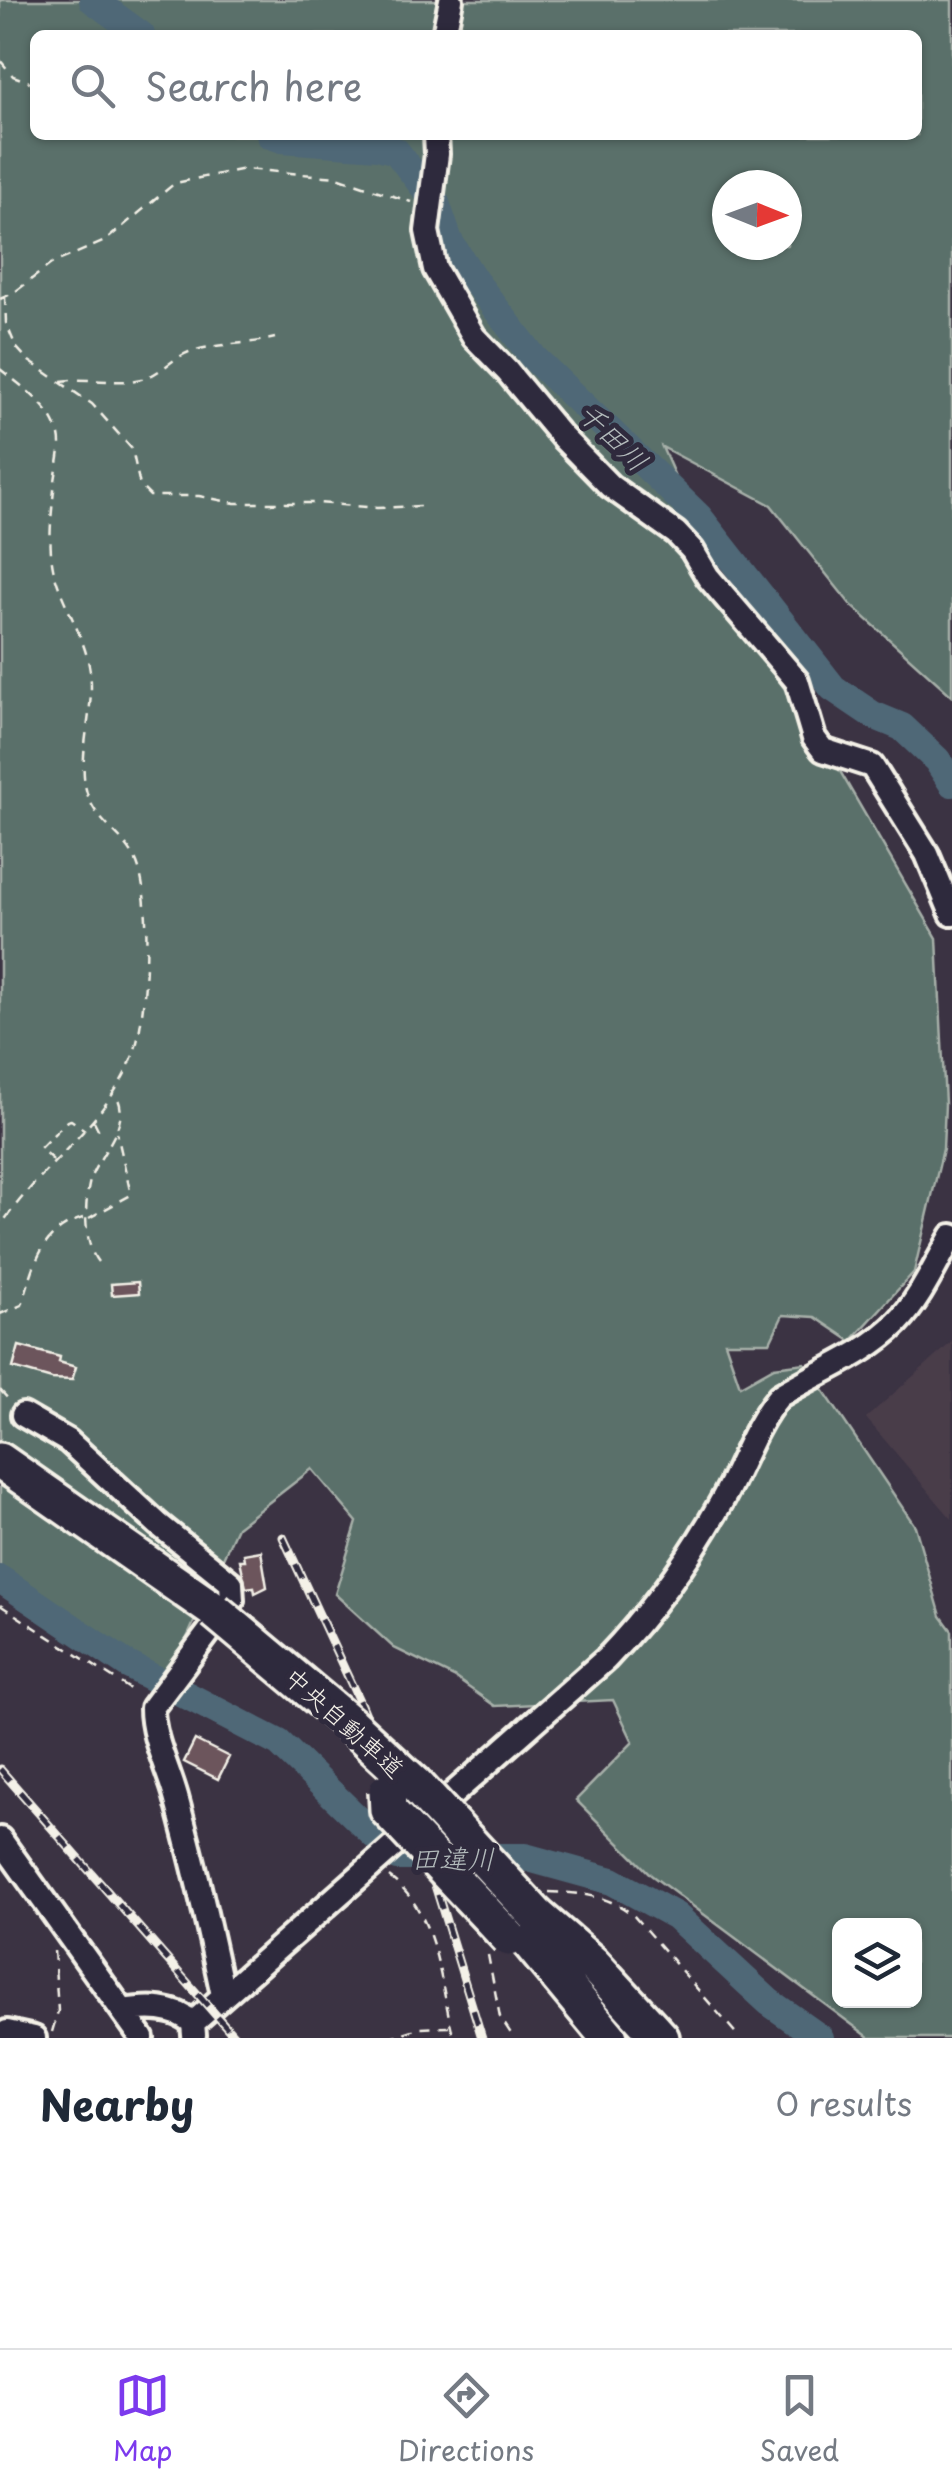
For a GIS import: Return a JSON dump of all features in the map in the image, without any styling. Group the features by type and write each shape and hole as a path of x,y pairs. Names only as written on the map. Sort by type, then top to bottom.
{"highway":[{"name":"中央自動車道","path":"0,1461 352,1724 414,1783 609,2038"},
{"name":"中央自動車道","path":"0,1489 207,1619 247,1664 387,1791 521,1927 640,2038"},
{"path":"521,1927 592,2038"},
{"path":"521,1927 593,1964 661,2038"}],"street":[{"path":"445,30 452,0"},
{"path":"437,140 427,231 436,269 474,337 507,370 552,427 610,486 676,533 692,550 708,578 796,681 814,738 824,750 872,766 927,854 952,914"},
{"path":"0,1839 132,2028 144,2007 182,2014 194,2030 223,1994 580,1683 632,1631 688,1558 769,1408 779,1396 878,1340 898,1322 952,1236"},
{"path":"23,1415 68,1441 158,1524 231,1583 232,1600 155,1703 152,1722 174,1786 207,1910 223,1994"},
{"path":"7,2032 34,2038"}],"path":[{"path":"0,60 13,76 30,82"},
{"path":"420,506 377,508 150,496 140,486 132,449 92,404 29,361 16,347 6,323 2,297 52,264 105,241 175,183 244,168 337,177 429,209"},
{"path":"59,381 137,380 150,377 192,351 275,338"},
{"path":"0,369 36,401 57,427 60,441 52,557 90,668 83,764 86,787 99,819 134,855 143,895 147,950 135,1050 93,1120 30,1186 0,1227"},
{"path":"0,1314 22,1304 39,1252 66,1222 87,1218 131,1195 116,1132 120,1101 112,1090"},
{"path":"93,1120 101,1135"},
{"path":"54,1161 40,1148 67,1121 85,1130"},
{"path":"98,1262 91,1254 87,1218 91,1178 116,1132"},
{"path":"0,1604 155,1703"},
{"path":"374,1863 419,1908 440,1970 454,2038"},
{"path":"50,2038 58,2011 53,1934"},
{"path":"388,2038 418,2028 451,2026"}],"shaded area":[{"path":"952,1342 952,1519 866,1418"}],"green space":[{"path":"0,0 952,0 952,696 850,604 771,505 662,447 721,580 782,685 823,742 937,938 945,1104 943,1149 914,1272 851,1341 815,1317 783,1315 770,1342 725,1342 740,1386 774,1367 805,1363 915,1526 941,1616 952,1631 952,2038 870,2038 651,1875 576,1800 633,1742 613,1700 495,1706 454,1677 394,1648 335,1594 357,1522 312,1469 237,1527 168,1680 0,1569"}],"building":[{"path":"138,1282 139,1293 112,1295 111,1284"},
{"path":"19,1346 60,1357 59,1362 76,1367 72,1380 52,1379 13,1368"},
{"path":"261,1551 267,1587 255,1593 254,1587 246,1588 240,1560 245,1560 244,1554"},
{"path":"195,1740 229,1757 218,1779 184,1762"}],"waterway":[{"name":"千田川","path":"93,0 134,30"},
{"name":"千田川","path":"296,140 378,146 396,151 436,203 449,241 474,280 534,358 698,516 833,688 873,715 902,727 937,760 952,783"},
{"name":"田違川","path":"0,1579 128,1665 279,1743 397,1857 525,1857 612,1881 676,1916 769,2002 820,2038"}],"railway":[{"path":"283,1537 361,1705 430,1869 482,2038"},
{"path":"0,1769 236,2038"}]}
